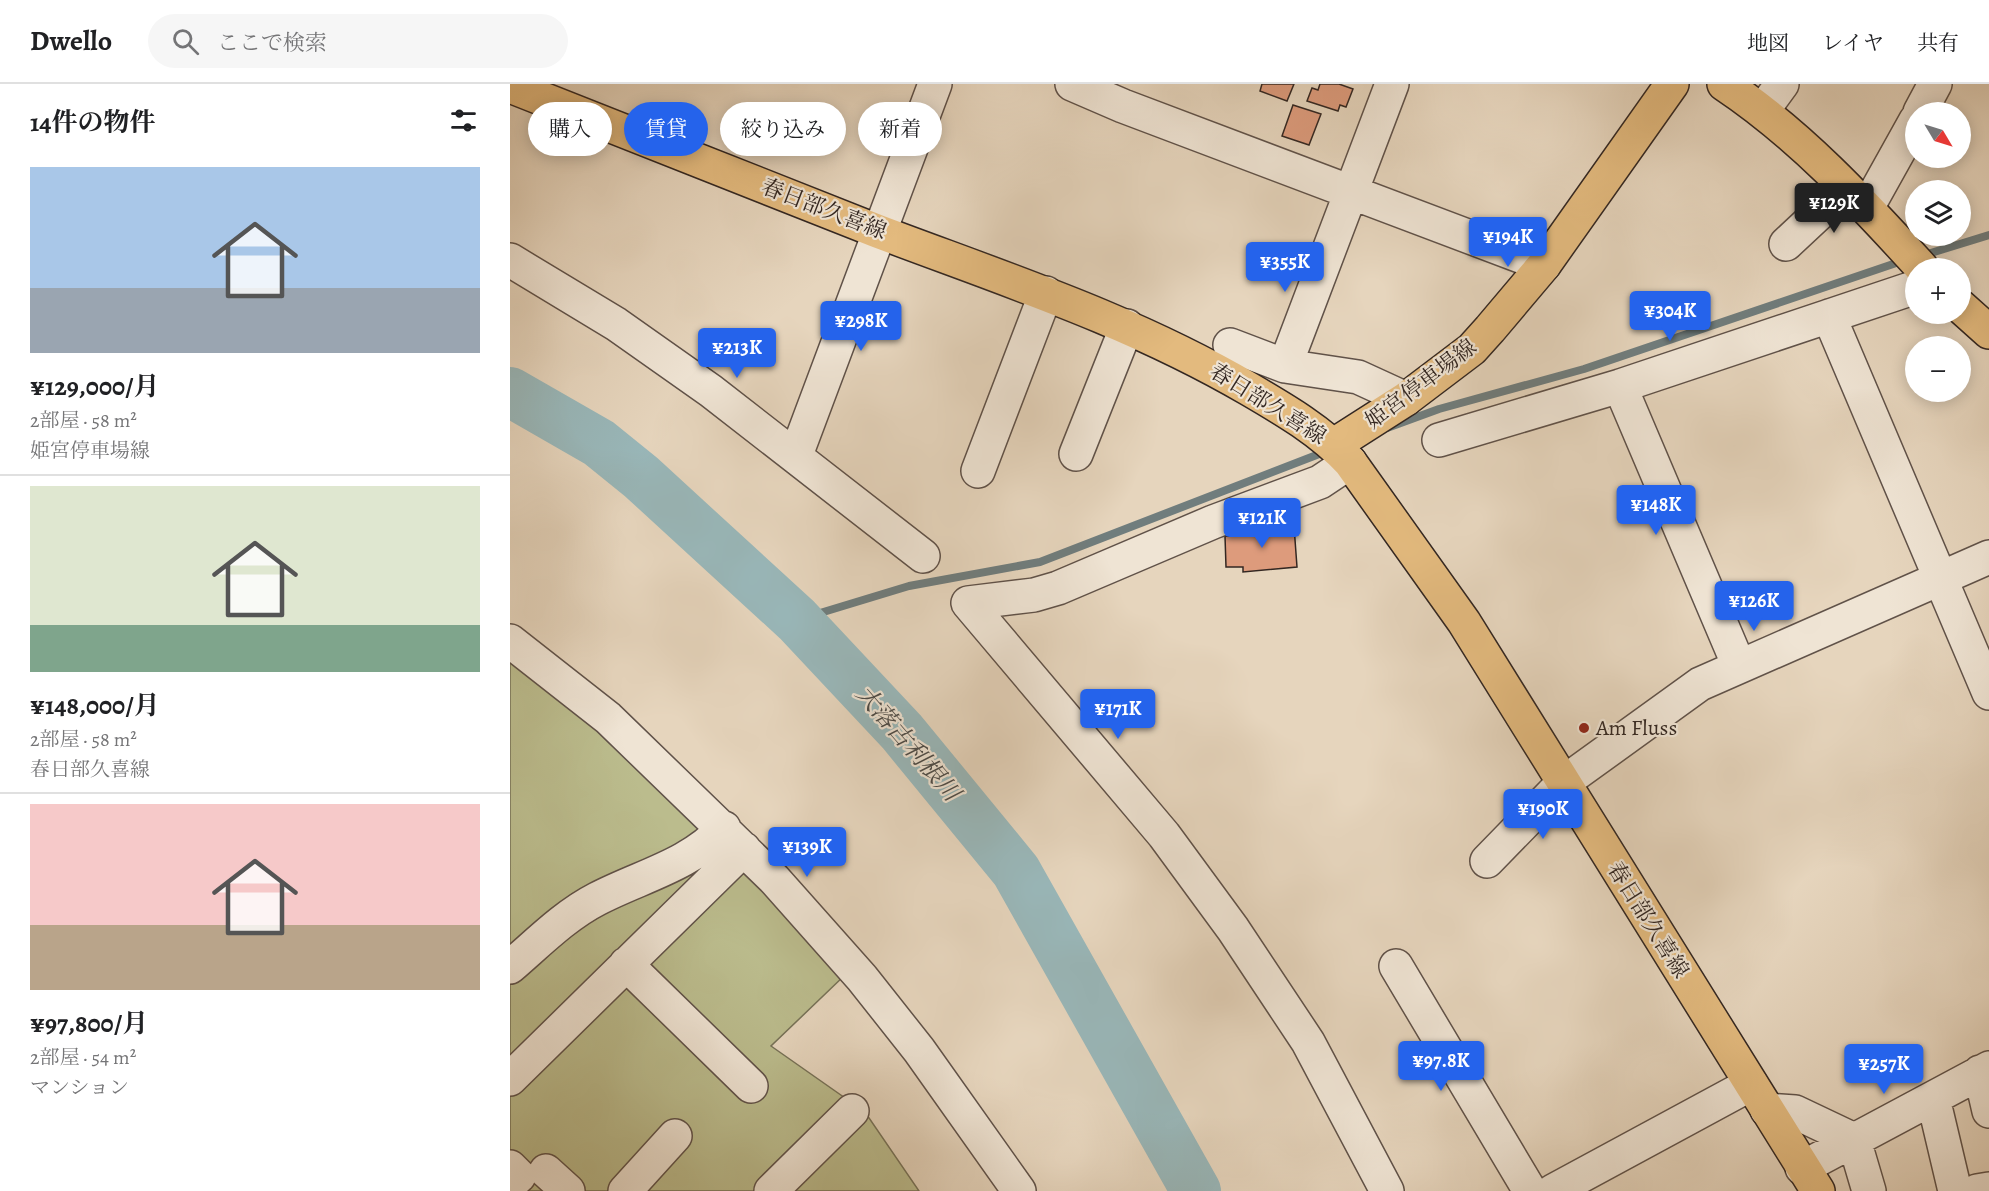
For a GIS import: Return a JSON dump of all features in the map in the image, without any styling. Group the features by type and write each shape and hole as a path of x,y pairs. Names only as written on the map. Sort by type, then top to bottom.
{"main road":[{"name":"姫宮停車場線","path":"1342,454 1406,399 1472,349 1544,265 1672,84"},
{"path":"1724,84 1763,110 1857,198 1913,258"},
{"name":"春日部久喜線","path":"510,86 1127,326 1181,350 1291,413 1342,454 1464,622 1810,1179"},
{"path":"1971,316 1989,332"}],"street":[{"path":"796,455 935,84"},
{"path":"1072,84 1127,95 1352,190 1544,265"},
{"path":"1285,366 1392,84"},
{"path":"1763,110 1782,84"},
{"path":"1925,102 1935,84"},
{"path":"1786,244 1857,198 1905,135"},
{"path":"510,260 616,324 796,455 923,556"},
{"path":"1439,440 1620,386 1905,291"},
{"path":"978,471 1046,293"},
{"path":"1828,316 1989,693"},
{"path":"1076,454 1127,326"},
{"path":"1230,345 1285,366 1358,377 1406,399"},
{"path":"1620,386 1739,666"},
{"path":"1342,454 1320,482 1213,522 1058,588 1034,595 968,603 1164,835 1233,929 1308,1042 1387,1191"},
{"path":"1486,861 1563,783 1700,684 1989,557"},
{"path":"510,641 608,718 734,838 862,978 919,1050 1020,1191"},
{"path":"510,1079 626,964 734,838"},
{"path":"510,967 569,916 596,899 672,867 709,844 734,838"},
{"path":"626,964 751,1086"},
{"path":"1396,966 1530,1191"},
{"path":"1810,1179 1854,1140 1985,1070 1989,1111"},
{"path":"1553,1191 1759,1097 1854,1140 1869,1191"},
{"path":"1933,1098 1955,1191"},
{"path":"771,1191 852,1111"},
{"path":"625,1191 675,1136"},
{"path":"510,1167 519,1176 510,1184"},
{"path":"1977,1191 1989,1188"}],"green space":[{"path":"510,655 711,829 572,894 510,950"},
{"path":"713,831 847,973 771,1046 865,1112 919,1191 510,1191 510,955"}],"building":[{"path":"1262,84 1294,84 1287,101 1260,91"},
{"path":"1320,84 1339,84 1353,89 1346,107 1340,105 1338,111 1307,101 1312,88 1318,90"},
{"path":"1293,105 1321,114 1309,145 1282,136"},
{"path":"1294,526 1297,567 1243,572 1243,567 1226,567 1225,536 1238,536 1237,531"}],"waterway":[{"path":"1921,256 1989,235"},
{"path":"1387,428 1439,409 1584,369 1905,260"},
{"name":"大落古利根川","path":"510,392 599,443 641,477 797,620 902,732 1016,871 1196,1191"},
{"path":"797,620 909,586 1040,562 1327,451"}],"place":[{"name":"Am Fluss","path":"1584,728"}]}
